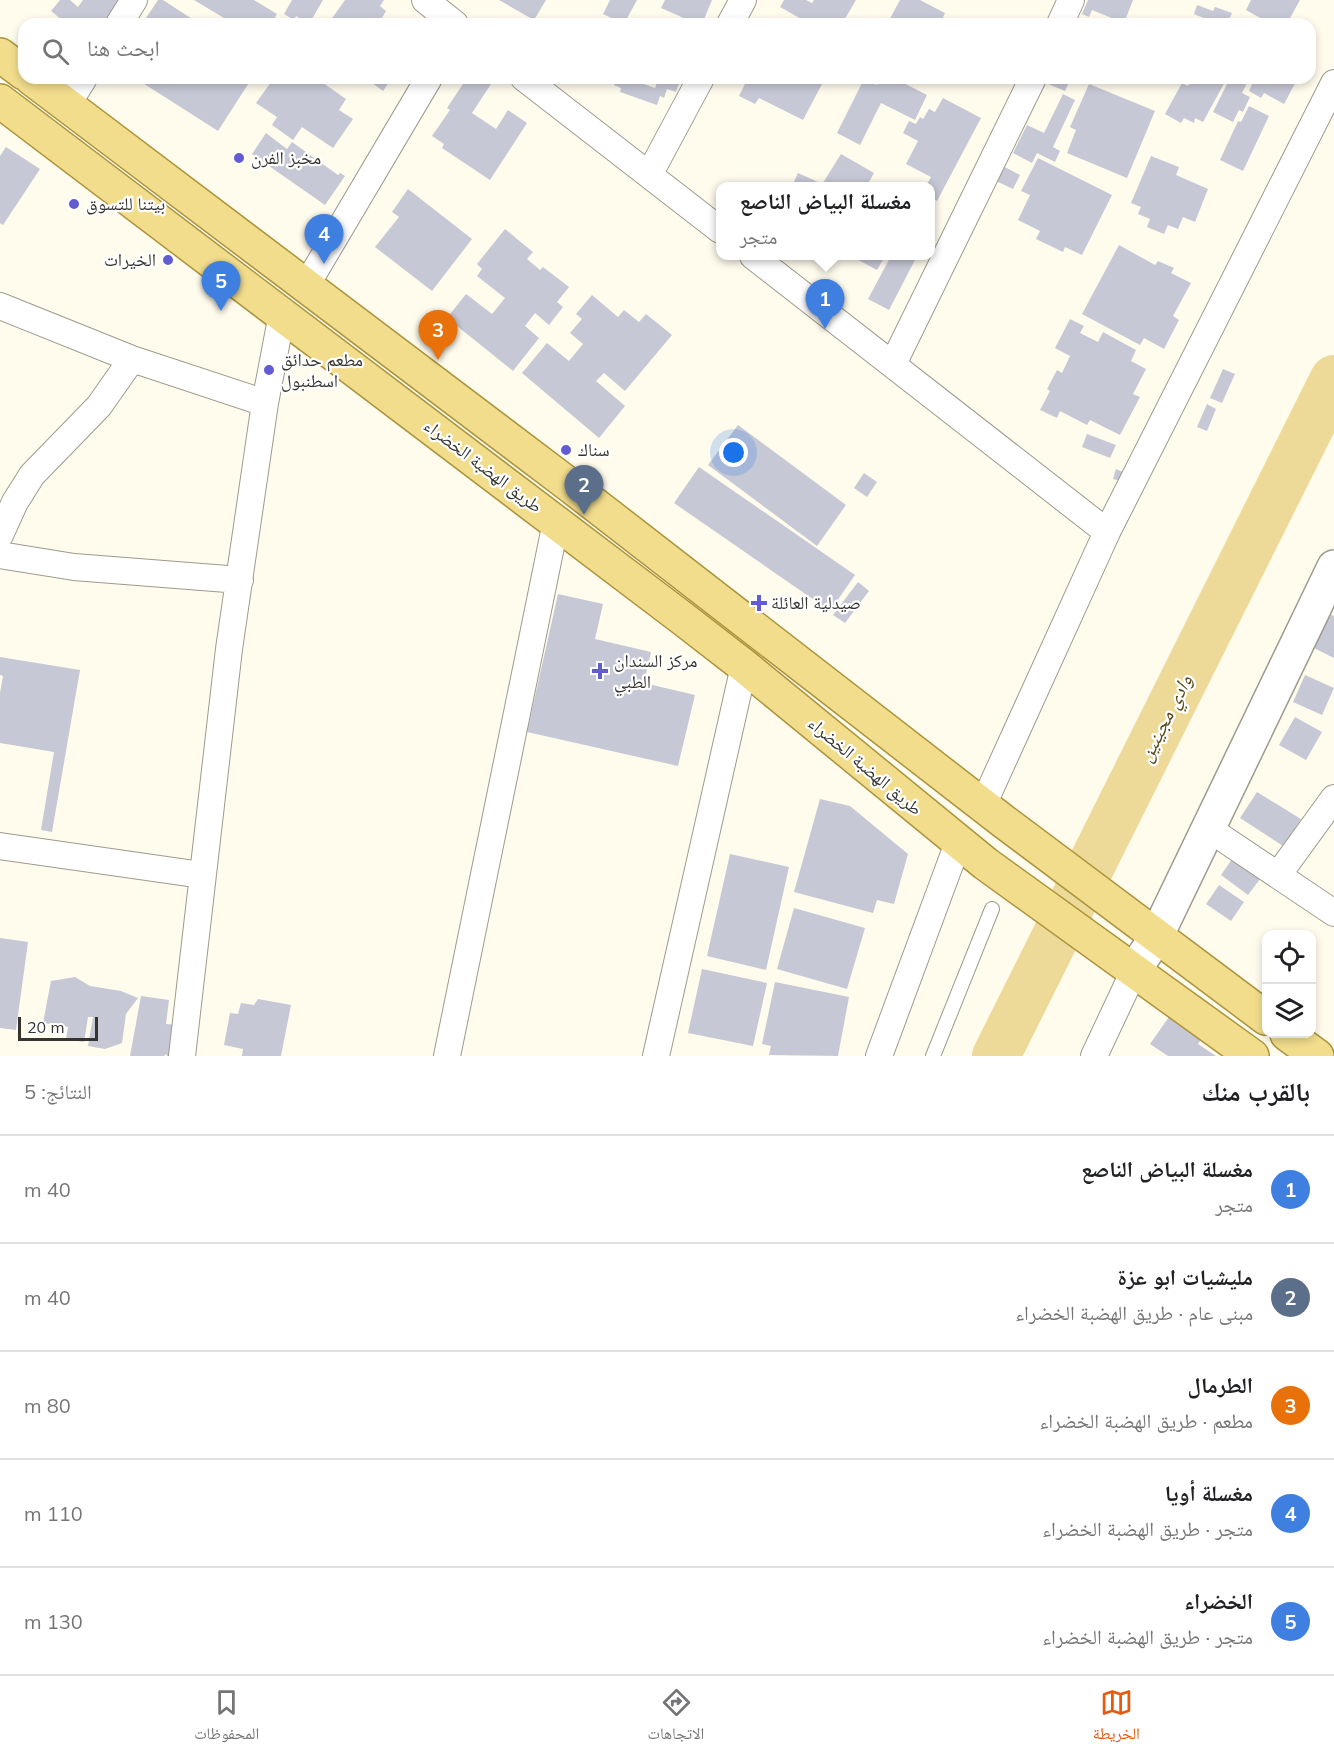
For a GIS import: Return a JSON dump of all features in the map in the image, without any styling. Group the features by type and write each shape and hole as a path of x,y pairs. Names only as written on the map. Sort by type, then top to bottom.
{"main road":[{"path":"0,55 18,68"},
{"name":"طريق الهضبة الخضراء","path":"51,84 75,91 306,286 1149,932 1262,1015"},
{"name":"طريق الهضبة الخضراء","path":"0,101 744,666 958,843 1252,1056"},
{"path":"682,618 705,590"},
{"path":"1292,1038 1317,1056"}],"street":[{"path":"122,18 134,0"},
{"path":"425,0 448,18"},
{"path":"733,18 743,0"},
{"path":"1063,18 1071,0"},
{"path":"306,286 425,84"},
{"path":"532,84 716,227"},
{"path":"650,175 698,84"},
{"path":"893,364 1030,84"},
{"path":"993,813 1107,532 1334,84"},
{"path":"759,260 1107,532"},
{"path":"0,306 132,359 265,403"},
{"path":"182,1056 229,649 265,403 282,314"},
{"path":"0,535 15,502 32,475 99,406 132,359"},
{"path":"447,1056 556,522"},
{"path":"0,555 74,567 240,579"},
{"path":"1094,1056 1127,965 1149,932 1209,829 1334,567"},
{"path":"656,1056 744,666"},
{"path":"1278,875 1334,798"},
{"path":"1209,829 1334,913"},
{"path":"879,1056 958,843"},
{"path":"0,846 202,875"}],"lane":[{"path":"933,1056 992,909"}],"building":[{"path":"60,0 70,0 78,7 83,0 121,0 107,18 60,18 51,11"},
{"path":"158,0 163,0 191,18 146,18"},
{"path":"194,0 254,0 277,14 275,18 224,18"},
{"path":"292,0 323,0 312,18 296,16 291,18 284,14"},
{"path":"345,0 384,0 380,6 386,11 382,18 332,18"},
{"path":"499,0 546,0 535,18 530,18"},
{"path":"610,0 637,0 627,18 611,18 603,14"},
{"path":"665,0 712,0 704,18 684,18 661,8"},
{"path":"784,0 806,0 812,3 814,0 856,0 846,18 799,18 780,7"},
{"path":"900,0 920,0 945,13 943,18 890,18"},
{"path":"1088,0 1133,0 1126,18 1112,18 1092,10 1089,17 1082,14"},
{"path":"1251,0 1300,0 1290,18 1260,18 1246,10"},
{"path":"1197,5 1213,11 1215,7 1232,13 1230,18 1204,18 1194,14"},
{"path":"144,84 248,84 218,131"},
{"path":"270,84 325,84 346,99 339,110 353,119 333,148 302,127 293,140 272,125 277,117 256,103"},
{"path":"373,84 388,84 383,91"},
{"path":"463,84 491,84 472,113 496,129 508,110 527,123 490,180 442,148 444,144 432,136 450,110 447,108"},
{"path":"644,84 655,88 657,84 679,84 676,92 667,89 664,98 660,96 657,105 620,92 621,88 614,85"},
{"path":"745,84 822,84 803,120 759,98 755,104 739,96"},
{"path":"862,84 906,84 927,95 915,120 881,103 860,145 837,133"},
{"path":"1048,84 1068,84 1065,91"},
{"path":"1089,84 1155,111 1127,178 1067,153 1076,130 1070,127"},
{"path":"1181,84 1188,86 1189,84 1224,84 1203,122 1195,118 1194,123 1184,118 1181,123 1165,114"},
{"path":"1227,84 1246,84 1242,93 1250,97 1243,112 1239,110 1233,122 1213,112"},
{"path":"1252,84 1295,84 1284,104 1264,93 1261,98 1249,91"},
{"path":"1063,94 1075,100 1053,147 1060,151 1055,162 1037,153 1032,163 1013,153 1027,125 1044,133"},
{"path":"943,98 981,118 937,201 935,200 935,182 928,182 931,177 906,164 918,141 903,133 909,121 916,124 920,117 923,119 929,109 935,112"},
{"path":"1249,106 1269,116 1243,171 1220,160 1238,121 1241,122"},
{"path":"266,133 287,149 292,142 338,175 340,173 345,176 325,205 252,154"},
{"path":"6,147 40,169 3,225 0,223 0,156"},
{"path":"841,154 874,173 869,182 824,182"},
{"path":"1151,156 1179,167 1176,175 1208,189 1195,222 1183,217 1178,229 1168,225 1164,234 1147,227 1150,219 1138,214 1141,207 1131,203"},
{"path":"1038,158 1112,195 1082,255 1065,247 1063,252 1036,239 1040,231 1018,220 1030,195 1021,191"},
{"path":"1003,166 1020,175 1013,189 996,181"},
{"path":"798,173 818,182 794,182"},
{"path":"408,189 472,239 432,291 375,247 399,217 392,212"},
{"path":"505,229 533,252 527,259 540,270 543,267 569,287 557,302 563,307 549,325 535,313 525,326 539,338 513,371 447,318 466,294 492,314 505,298 477,276 482,269 477,264"},
{"path":"1119,245 1155,265 1158,261 1174,268 1171,273 1191,283 1173,316 1179,320 1164,349 1144,338 1140,345 1082,314"},
{"path":"858,260 883,260 877,270"},
{"path":"889,260 915,260 889,310 868,299"},
{"path":"592,295 618,317 624,310 639,322 646,314 672,335 625,391 604,373 596,381 625,406 599,438 522,373 547,343 569,361 583,344 570,333 582,319 576,314"},
{"path":"1070,319 1084,326 1080,333 1098,342 1103,332 1136,350 1131,361 1146,369 1133,394 1140,397 1120,435 1090,420 1087,425 1060,411 1057,418 1040,410 1057,370 1062,373 1070,356 1055,348"},
{"path":"1223,369 1235,374 1222,403 1210,398"},
{"path":"1207,404 1216,409 1207,431 1197,427"},
{"path":"738,425 846,505 817,546 708,465"},
{"path":"1087,434 1116,445 1110,458 1082,447"},
{"path":"699,467 855,575 830,611 674,503"},
{"path":"1116,469 1123,472 1121,481 1113,479"},
{"path":"864,473 877,482 867,497 854,488"},
{"path":"858,582 869,591 845,623 833,615"},
{"path":"558,594 603,604 595,639 651,652 644,683 695,695 678,766 527,732"},
{"path":"1327,613 1334,616 1334,658 1310,646"},
{"path":"0,657 80,670 52,832 41,830 54,752 0,743 0,693 3,676 0,675"},
{"path":"1305,675 1334,688 1322,715 1293,702"},
{"path":"1295,717 1322,732 1306,760 1279,745"},
{"path":"1257,792 1301,819 1283,846 1240,818"},
{"path":"820,799 850,806 908,854 894,904 877,900 873,913 794,892"},
{"path":"730,854 789,867 766,970 707,956"},
{"path":"1235,855 1263,875 1248,895 1221,875"},
{"path":"1219,885 1244,902 1231,921 1206,904"},
{"path":"794,908 865,928 847,989 777,969"},
{"path":"0,938 28,942 16,1030 0,1028"},
{"path":"702,969 767,983 753,1046 688,1033"},
{"path":"75,977 90,986 121,991 138,998 126,1014 122,1043 105,1049 88,1046 93,1017 88,1017 84,1042 66,1039 68,1027 43,1023 51,981"},
{"path":"775,982 849,997 838,1056 769,1055 771,1046 762,1044"},
{"path":"141,996 169,1000 166,1024 176,1025 172,1056 166,1054 164,1056 130,1056"},
{"path":"258,999 291,1005 281,1056 242,1056 243,1049 224,1045 230,1013 238,1014 241,1003 254,1005"},
{"path":"1176,1007 1208,1029 1198,1044 1216,1056 1168,1056 1150,1044"}],"waterway":[{"name":"وادي مجينين","path":"996,1056 1334,379"}],"place":[{"name":"مخبز الفرن","path":"239,158"},
{"name":"بيتنا للتسوق","path":"74,204"},
{"name":"الخيرات","path":"168,260"},
{"name":"مغسلة أويا","path":"324,264"},
{"name":"الخضراء","path":"221,311"},
{"name":"مغسلة البياض الناصع","path":"825,329"},
{"name":"الطرمال","path":"438,360"},
{"name":"مطعم حدائق اسطنبول","path":"269,370"},
{"name":"سناك","path":"566,450"},
{"name":"مليشيات ابو عزة","path":"584,515"},
{"name":"صيدلية العائلة","path":"759,603"},
{"name":"مركز السندان الطبي","path":"600,671"}]}
